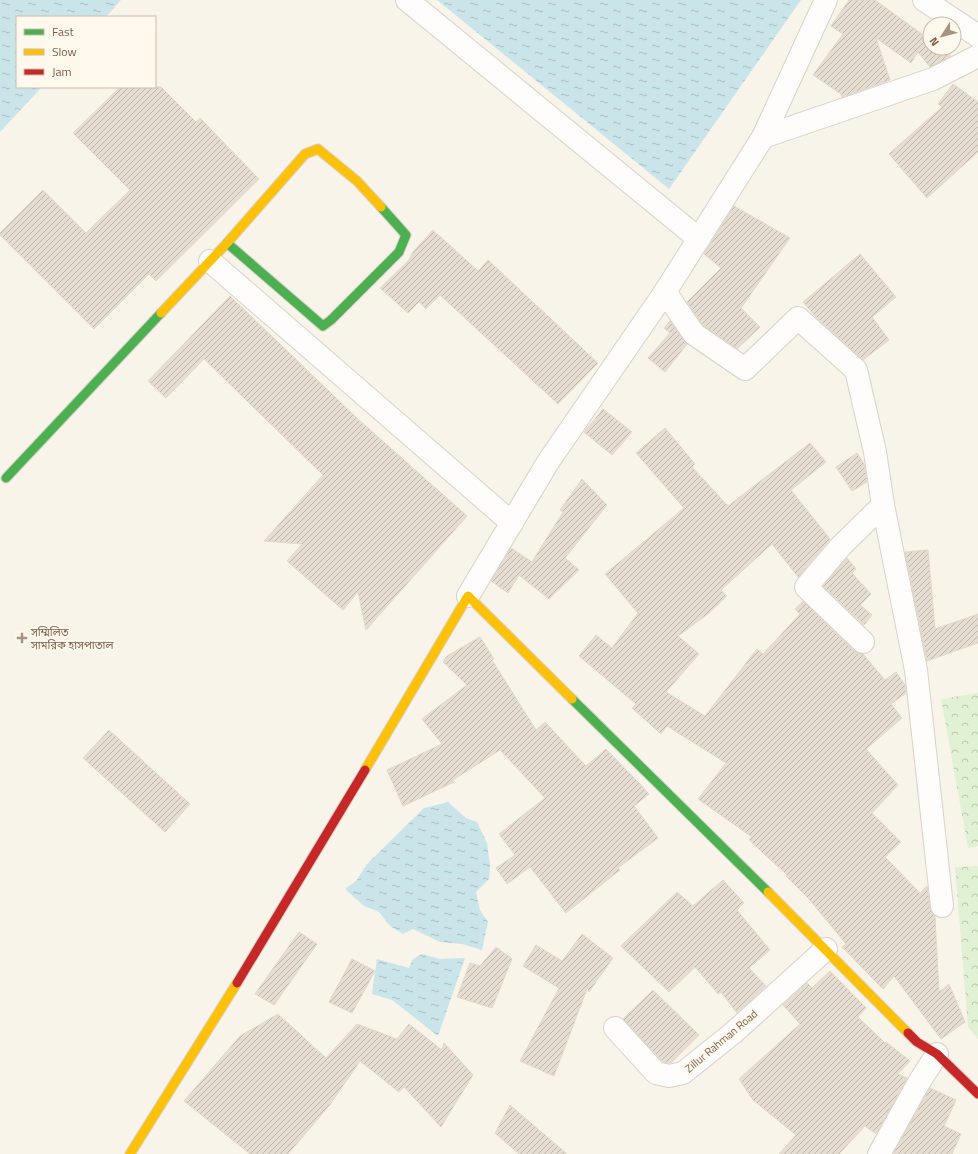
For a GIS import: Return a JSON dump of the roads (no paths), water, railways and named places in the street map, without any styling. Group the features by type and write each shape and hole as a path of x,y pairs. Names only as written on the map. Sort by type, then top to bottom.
{"street":[{"path":"407,0 699,239"},
{"path":"130,1154 201,1042 360,779 548,462 665,292 763,136 826,0"},
{"path":"924,0 978,36"},
{"path":"763,136 933,79 978,56"},
{"path":"6,478 227,243 305,154 318,149 357,181 406,235 399,252 331,320 323,326 227,243"},
{"path":"210,261 512,523"},
{"path":"665,292 694,334 745,369 798,318 856,370 875,452 883,504 916,670 942,906"},
{"path":"863,642 806,587 841,546 883,504"},
{"path":"468,596 826,949 917,1042 937,1054 978,1094"},
{"name":"Zillur Rahman Road","path":"615,1028 656,1073 669,1076 683,1073 733,1033 826,949"},
{"path":"878,1154 937,1054"}],"water":[{"path":"0,0 121,0 107,16 16,16 16,88 41,88 0,132"},
{"path":"437,0 801,0 669,189"},
{"path":"448,802 466,818 477,822 487,843 490,865 489,879 476,892 480,910 488,922 482,950 462,944 440,942 413,929 403,934 390,926 379,912 364,906 345,889 356,881 367,864 424,808"},
{"path":"422,954 440,959 465,958 438,1036 392,1000 372,994 377,959 409,968 413,959"}],"place":[{"name":"সম্মিলিত সামরিক হাসপাতাল","path":"22,638"}]}
